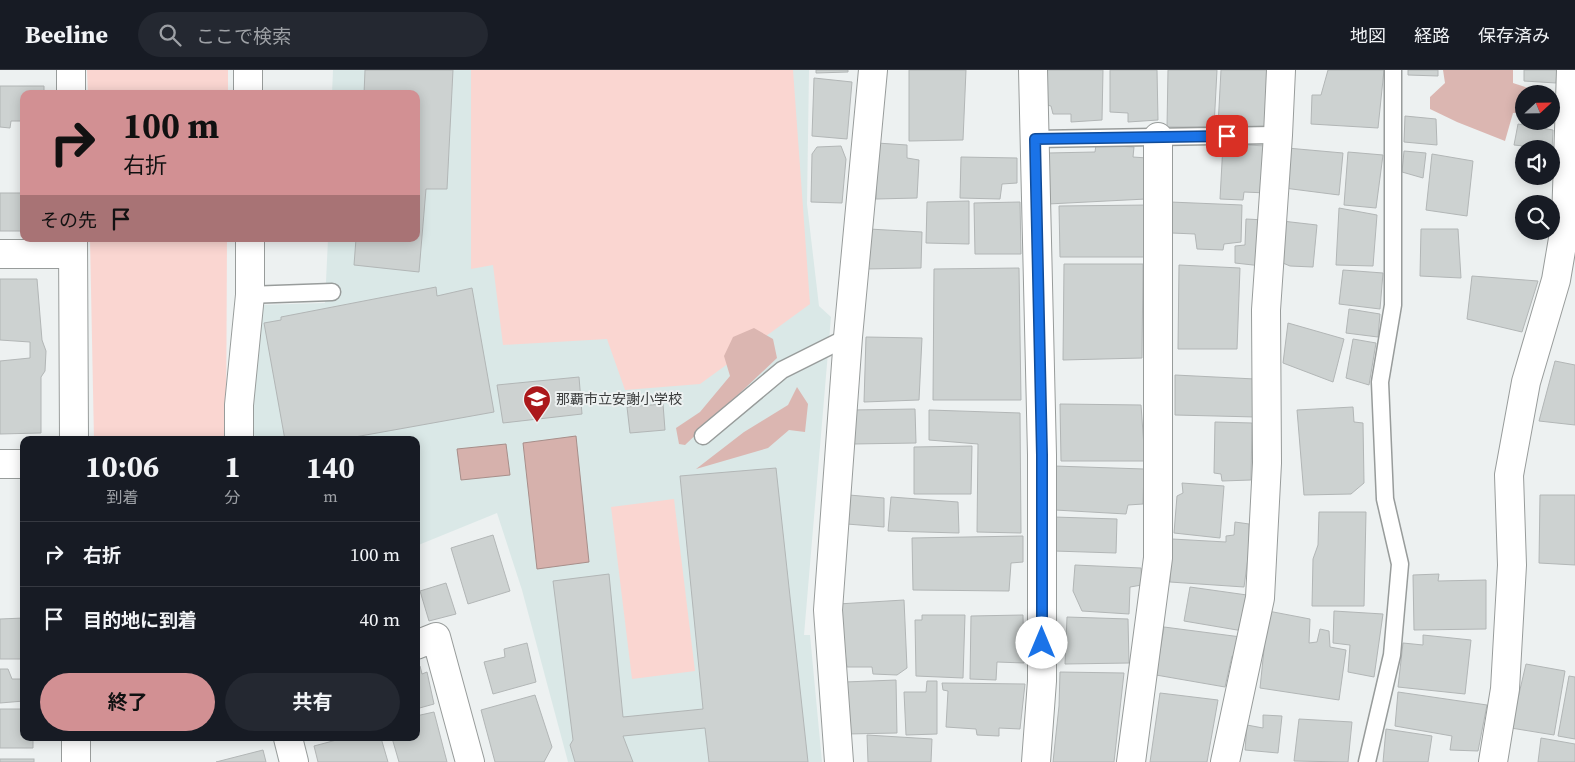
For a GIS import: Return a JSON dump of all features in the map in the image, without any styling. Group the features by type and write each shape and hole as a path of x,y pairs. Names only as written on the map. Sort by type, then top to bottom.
{"street":[{"path":"71,70 71,90"},
{"path":"248,70 248,90"},
{"path":"839,762 828,610 848,337 873,70"},
{"path":"1033,70 1042,455 1042,681 1036,762"},
{"path":"1225,762 1260,598 1267,463 1266,310 1281,70"},
{"path":"1493,762 1505,689 1512,565 1509,475 1526,382 1556,280 1566,221 1571,70"},
{"path":"1131,762 1158,558 1158,137"},
{"path":"239,436 239,405 250,295 250,242"},
{"path":"0,254 73,246 74,436"},
{"path":"0,464 20,464"},
{"path":"420,643 436,637 470,762"},
{"path":"76,741 76,762"},
{"path":"289,741 294,762"}],"lane":[{"path":"1367,762 1392,655 1400,564 1385,499 1380,382 1393,305 1393,70"},
{"path":"1035,139 1278,135"},
{"path":"250,295 332,292"},
{"path":"703,436 782,370 848,337"}],"shaded area":[{"path":"87,70 228,70 228,90 88,90"},
{"name":"那覇市立安謝小学校","path":"333,70 809,70 807,204 819,306 831,317 804,635 810,635 822,762 568,762 522,590 497,513 420,544 420,436 255,436 251,407 260,305 325,303 328,242 420,242 420,90 332,90"},
{"path":"471,70 793,70 810,304 700,384 625,390 607,339 503,345 493,265 471,269"},
{"path":"1443,70 1513,70 1513,83 1519,85 1515,85 1515,113 1513,113 1505,141 1430,109 1430,97 1445,83"},
{"path":"90,242 227,242 226,436 94,436"},
{"path":"754,328 773,339 777,358 685,445 679,444 676,428 700,412 730,376 724,356 733,337"},
{"path":"797,387 808,404 805,432 789,430 768,448 696,469 744,432 788,405"},
{"path":"576,436 589,562 537,569 523,443"},
{"path":"506,444 510,475 461,480 457,449"},
{"path":"674,499 695,671 632,679 611,507"}],"building":[{"path":"365,70 453,70 447,189 426,189 419,272 354,265 356,242 420,242 420,90 364,90"},
{"path":"816,70 848,70 848,72 816,73"},
{"path":"909,70 966,70 963,140 909,141"},
{"path":"1047,70 1103,70 1102,120 1071,122 1071,114 1053,114 1051,106 1047,105"},
{"path":"1110,70 1157,70 1158,120 1128,122 1128,113 1110,112"},
{"path":"1168,70 1217,70 1214,127 1167,127"},
{"path":"1221,70 1272,70 1266,127 1218,126"},
{"path":"1328,70 1384,70 1378,128 1311,124 1312,95 1321,95"},
{"path":"1408,70 1438,70 1438,76 1408,75"},
{"path":"1524,70 1557,70 1556,83 1524,81"},
{"path":"814,78 852,82 847,139 812,136"},
{"path":"0,86 44,86 44,90 20,90 20,121 11,121 10,128 0,127"},
{"path":"1405,116 1436,119 1437,145 1404,142"},
{"path":"1517,130 1553,130 1552,140 1515,140 1514,145"},
{"path":"877,143 907,145 907,158 919,160 917,198 876,199"},
{"path":"1223,144 1268,146 1267,193 1244,192 1243,200 1220,199"},
{"path":"1096,145 1134,147 1133,157 1147,158 1146,199 1048,204 1048,153 1095,152"},
{"path":"841,146 846,159 842,203 811,202 812,154 817,147"},
{"path":"1287,148 1343,153 1339,195 1284,188"},
{"path":"1404,151 1426,153 1423,178 1402,172"},
{"path":"1348,152 1383,155 1376,208 1344,205"},
{"path":"1432,154 1473,161 1467,216 1426,210"},
{"path":"961,157 1017,158 1017,183 1002,184 1000,199 960,198"},
{"path":"0,193 20,193 20,231 0,231"},
{"path":"969,201 969,244 926,243 927,202"},
{"path":"1020,202 1021,254 975,254 974,203"},
{"path":"1170,202 1242,205 1241,242 1224,244 1223,250 1197,249 1195,234 1172,233"},
{"path":"1149,205 1147,257 1060,257 1059,206"},
{"path":"1339,208 1377,215 1373,266 1336,265"},
{"path":"1246,219 1265,220 1262,266 1235,263 1235,246 1245,245"},
{"path":"1282,221 1317,225 1313,267 1290,266 1278,261"},
{"path":"869,229 922,232 921,268 865,269"},
{"path":"1421,229 1458,229 1461,278 1420,276"},
{"path":"1064,264 1143,264 1142,358 1063,360"},
{"path":"1179,265 1240,268 1237,349 1178,349"},
{"path":"1019,268 1021,400 933,400 934,269"},
{"path":"1343,270 1383,273 1380,309 1339,304"},
{"path":"1472,276 1538,281 1522,332 1467,319"},
{"path":"0,279 37,279 42,340 46,351 45,371 41,377 41,433 0,434 0,361 30,358 30,342 0,340"},
{"path":"436,287 437,296 472,288 494,412 360,436 284,436 264,323 281,320 281,317"},
{"path":"1349,309 1380,314 1378,337 1346,333"},
{"path":"1288,323 1344,339 1333,382 1283,363"},
{"path":"866,337 922,338 919,400 864,402"},
{"path":"1353,339 1376,343 1369,385 1346,378"},
{"path":"1555,361 1575,365 1575,425 1539,421"},
{"path":"1175,375 1255,379 1256,417 1175,415"},
{"path":"579,377 582,414 503,423 497,385"},
{"path":"663,404 665,430 630,433 627,407"},
{"path":"1060,404 1141,405 1145,461 1061,461"},
{"path":"1353,407 1354,422 1363,423 1364,483 1351,494 1304,495 1297,410"},
{"path":"915,409 916,443 853,444 852,410"},
{"path":"929,410 1020,413 1021,533 977,532 978,444 929,440"},
{"path":"1215,422 1252,423 1251,480 1222,481 1221,474 1214,473"},
{"path":"972,446 971,494 914,494 914,447"},
{"path":"1054,466 1144,469 1143,504 1128,505 1126,514 1055,510"},
{"path":"776,468 808,762 709,762 705,728 623,736 633,762 575,762 570,745 573,740 553,581 609,574 623,717 703,709 680,476"},
{"path":"1182,483 1224,486 1220,538 1174,533 1177,496 1183,493"},
{"path":"849,495 884,498 884,527 847,524"},
{"path":"1540,495 1575,495 1575,565 1539,563"},
{"path":"891,497 958,502 959,533 888,531"},
{"path":"1319,512 1366,512 1364,606 1312,606 1313,559 1318,545"},
{"path":"1054,517 1117,519 1116,553 1054,551"},
{"path":"1235,522 1249,524 1249,550 1244,587 1170,582 1172,539 1226,542 1226,536 1234,535"},
{"path":"493,535 510,591 468,604 451,548"},
{"path":"1023,536 1023,562 1011,563 1009,591 913,590 912,538"},
{"path":"1075,565 1141,568 1142,585 1130,587 1129,614 1082,611 1073,591"},
{"path":"1439,574 1438,581 1486,580 1486,629 1414,630 1413,575"},
{"path":"446,583 456,614 429,621 420,591"},
{"path":"1190,587 1247,595 1243,631 1184,621"},
{"path":"904,600 907,668 897,675 873,674 872,667 847,667 838,604"},
{"path":"1268,611 1310,619 1309,643 1317,642 1320,629 1329,631 1330,647 1346,650 1339,700 1260,688"},
{"path":"1334,611 1383,614 1374,677 1348,672 1350,645 1333,643"},
{"path":"922,615 965,615 963,678 916,676 915,620 922,620"},
{"path":"1023,615 1024,663 997,662 996,680 970,679 971,616"},
{"path":"1067,617 1128,619 1129,663 1065,664"},
{"path":"20,618 20,659 0,659 0,619"},
{"path":"1164,627 1241,637 1240,657 1232,656 1225,687 1156,675"},
{"path":"1423,635 1471,640 1465,694 1398,687 1403,643 1423,645"},
{"path":"527,643 536,682 493,694 484,662 505,657 504,649"},
{"path":"1526,664 1565,671 1554,735 1511,728"},
{"path":"420,666 422,674 427,672 434,704 420,708"},
{"path":"0,669 8,669 12,679 20,679 20,701 0,703"},
{"path":"1060,672 1124,673 1114,762 1053,762 1059,706"},
{"path":"1569,676 1575,677 1575,739 1558,736"},
{"path":"896,680 897,733 847,734 845,682"},
{"path":"927,681 937,681 937,734 906,735 904,692 926,692"},
{"path":"942,683 1025,684 1020,729 999,728 999,736 977,735 976,729 946,727 948,691 943,690"},
{"path":"1398,692 1487,705 1478,751 1450,750 1452,736 1395,726"},
{"path":"1160,693 1218,700 1207,762 1150,762"},
{"path":"535,695 552,747 544,762 495,762 481,710"},
{"path":"0,709 20,709 20,741 33,741 33,748 0,748"},
{"path":"434,712 447,762 399,762 393,741 420,741 420,715"},
{"path":"1263,715 1282,716 1278,753 1245,750 1247,725 1263,728"},
{"path":"1299,719 1352,722 1348,762 1294,761"},
{"path":"1386,729 1432,736 1428,762 1383,762"},
{"path":"867,735 932,739 931,762 868,762"},
{"path":"1541,738 1575,744 1575,762 1538,762"},
{"path":"333,741 382,741 388,762 318,762 314,746"},
{"path":"263,750 266,762 216,762"},
{"path":"0,759 34,759 34,762 0,762"}],"place":[{"name":"那覇市立安謝小学校","path":"537,423"}],"route":[{"path":"1042,643 1042,455 1035,139 1227,136"}]}
